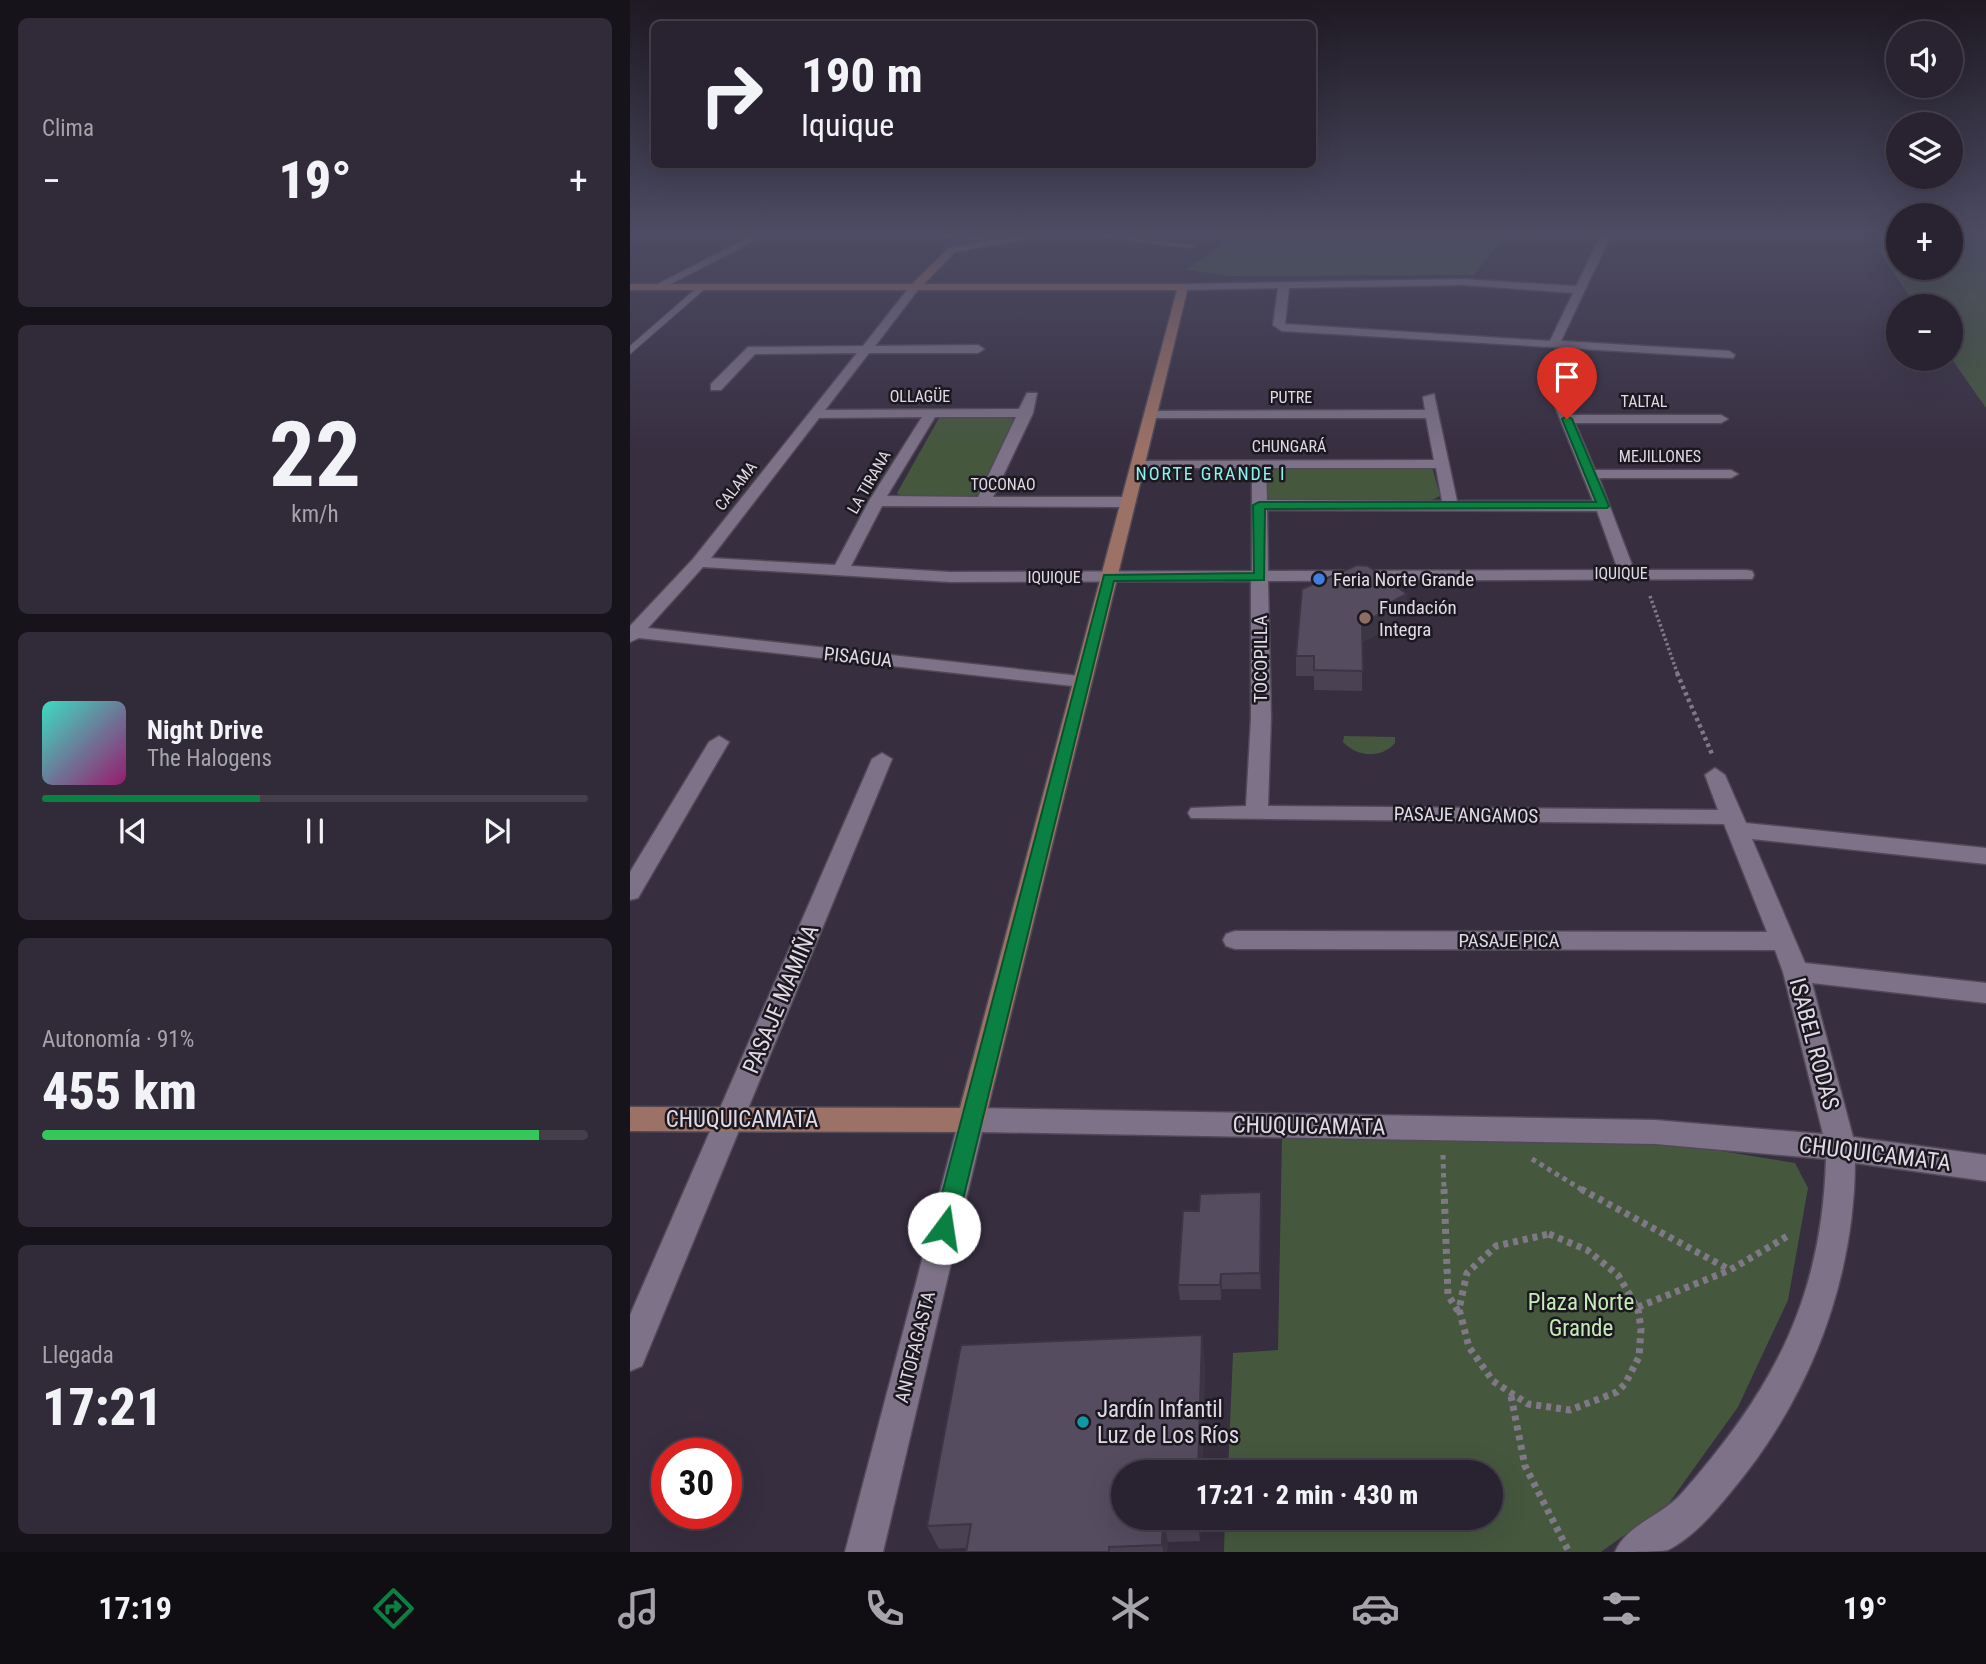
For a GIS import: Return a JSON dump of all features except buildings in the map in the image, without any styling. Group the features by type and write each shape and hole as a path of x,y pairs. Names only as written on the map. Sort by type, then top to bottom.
{"street":[{"name":"CALAMA","path":"632,635 699,562 900,305"},
{"name":"ANTOFAGASTA","path":"864,1552 1178,305"},
{"path":"1282,305 1279,325 1282,328 1729,355"},
{"path":"1554,344 1573,305"},
{"path":"716,387 751,350 978,349"},
{"path":"1556,394 1633,573"},
{"path":"984,501 1032,396"},
{"path":"1429,397 1450,505"},
{"name":"LA TIRANA","path":"841,570 877,501 931,413"},
{"name":"OLLAGÜE","path":"814,414 1026,413"},
{"name":"PUTRE","path":"1150,415 1432,414"},
{"name":"TALTAL","path":"1567,419 1721,419"},
{"name":"CHUNGARÁ","path":"1137,464 1441,464"},
{"name":"TOCOPILLA","path":"1257,813 1261,718 1259,464"},
{"name":"MEJILLONES","path":"1589,474 1731,474"},
{"name":"TOCONAO","path":"877,501 1128,502"},
{"path":"1259,505 1603,506"},
{"name":"IQUIQUE","path":"699,562 950,577 1633,573 1746,575"},
{"name":"PISAGUA","path":"632,635 1082,681"},
{"path":"630,892 719,741"},
{"name":"PASAJE MAMIÑA","path":"630,1354 882,760"},
{"name":"ISABEL RODAS","path":"1634,1552 1691,1511 1735,1460 1771,1408 1799,1354 1820,1300 1833,1248 1840,1197 1842,1148 1796,972 1715,775"},
{"name":"PASAJE ANGAMOS","path":"1199,813 1735,824 1986,856"},
{"name":"PASAJE PICA","path":"1234,940 1783,941"},
{"path":"1796,972 1986,993"},
{"name":"CHUQUICAMATA","path":"630,1119 971,1120 1656,1132 1842,1148 1986,1168"}],"lane":[{"path":"630,351 683,305"}],"path":[{"path":"1556,394 1570,388 1574,381 1573,345"},
{"path":"1633,573 1656,608 1704,741 1719,766 1715,775"},
{"path":"1442,1143 1448,1295 1458,1311"},
{"path":"1530,1157 1620,1213 1730,1270"},
{"path":"1549,1234 1577,1242 1603,1258 1624,1280 1638,1307 1642,1336 1637,1364 1622,1389 1597,1405 1566,1411 1533,1406 1511,1396 1479,1368 1464,1340 1458,1311 1462,1283 1475,1260 1496,1244 1521,1235 1549,1234"},
{"path":"1638,1307 1730,1270 1791,1234"},
{"path":"1511,1396 1525,1466 1569,1552"}],"green space":[{"path":"1963,305 1986,305 1986,408 1960,371 1963,371"},
{"path":"1010,417 1016,421 982,493 972,497 903,498 897,493 939,418"},
{"path":"1423,466 1433,470 1440,496 1427,502 1272,502 1263,498 1265,470 1271,468"},
{"path":"1344,736 1395,737 1395,743 1383,752 1369,754 1349,747 1343,742"},
{"name":"Plaza Norte Grande","path":"1282,1136 1628,1136 1795,1163 1808,1188 1788,1300 1738,1407 1669,1503 1601,1552 1224,1552 1225,1530 1503,1530 1503,1460 1229,1460 1233,1353 1278,1350"}],"place":[{"name":"Feria Norte Grande","path":"1319,579"},
{"name":"Fundación Integra","path":"1365,618"},
{"name":"Jardín Infantil Luz de Los Ríos","path":"1083,1422"}],"district":[{"name":"NORTE GRANDE I","path":"1211,473"}],"route":[{"path":"944,1228 1109,578 1260,577 1259,505 1603,506 1567,419"}]}
